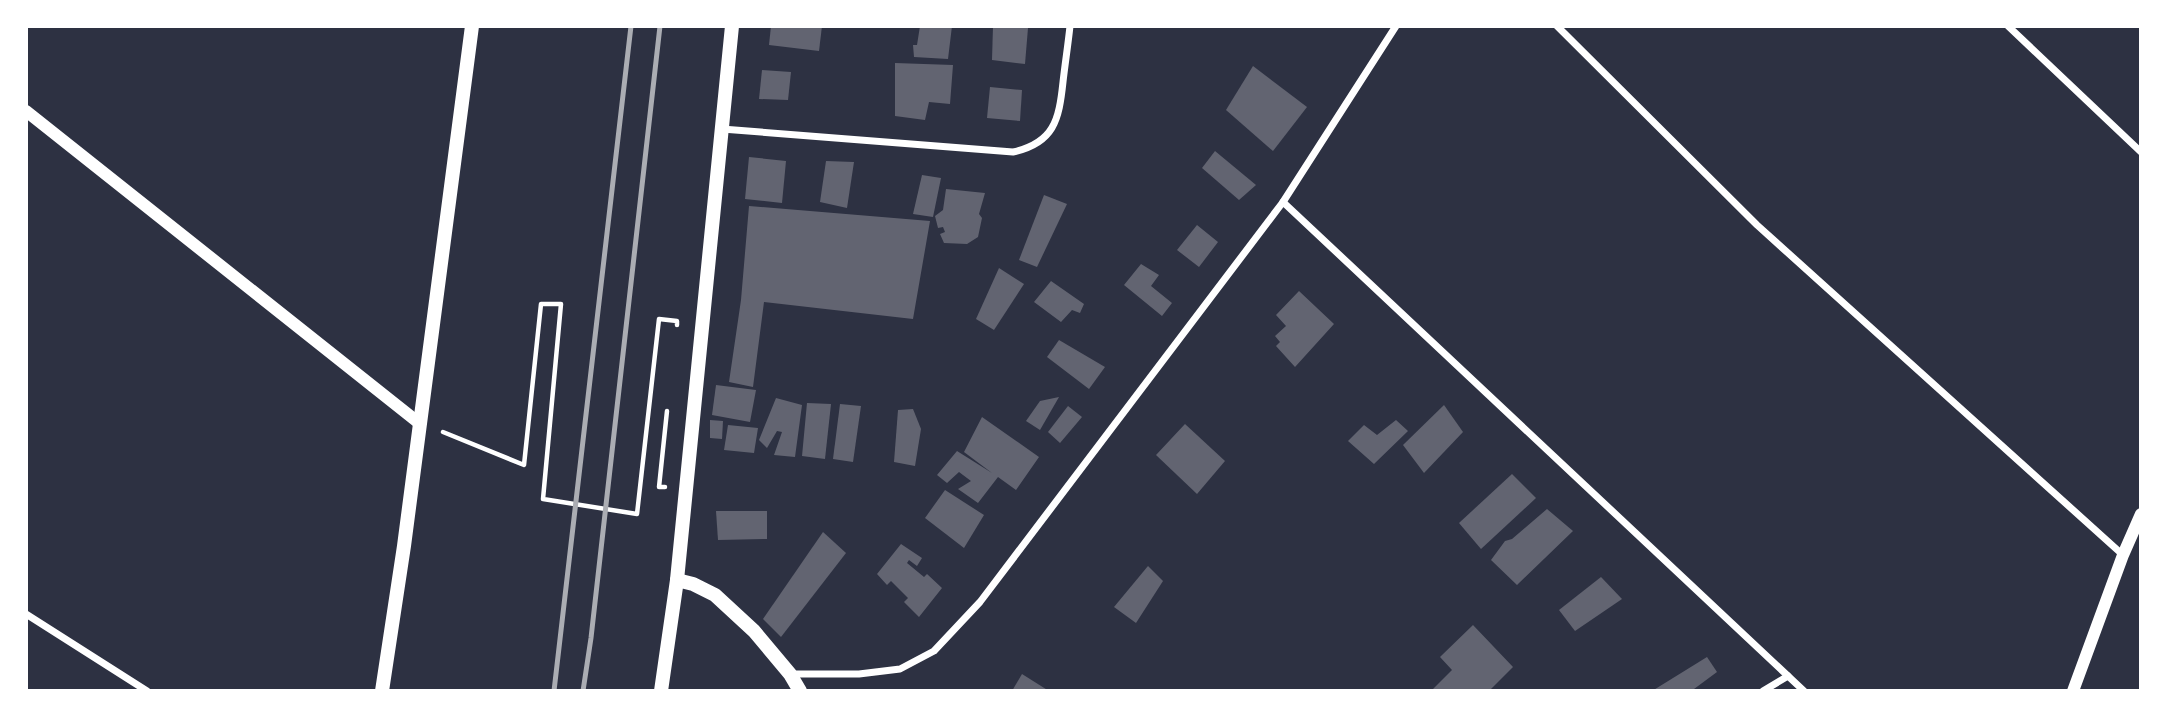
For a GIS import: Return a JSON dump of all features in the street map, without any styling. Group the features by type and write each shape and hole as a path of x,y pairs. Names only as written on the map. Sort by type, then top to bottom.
{"main road":[{"path":"382,691 404,546 472,26"},
{"path":"661,691 677,580 732,26"},
{"path":"677,580 693,584 715,595 754,631 790,674 800,691"}],"street":[{"path":"722,129 1013,152 1028,149 1042,141 1054,127 1060,108 1070,26"},
{"path":"790,674 859,674 900,669 934,651 980,602 1283,202 1396,26"},
{"path":"1556,26 1758,225 2123,555"},
{"path":"2008,26 2141,152"},
{"path":"26,111 419,423"},
{"path":"1283,202 1804,691"},
{"path":"2073,691 2141,514"},
{"path":"26,614 147,691"},
{"path":"1763,691 1788,676"}],"path":[{"path":"419,423 524,465 541,304 561,304 543,499 637,514 659,319 677,321 676,335"},
{"path":"659,486 668,404"}],"building":[{"path":"771,26 822,26 819,51 769,45"},
{"path":"920,26 952,26 948,59 914,57 913,45 917,45"},
{"path":"993,26 1028,28 1025,64 992,60"},
{"path":"895,63 953,65 950,104 929,102 925,120 895,116"},
{"path":"1253,66 1307,107 1273,151 1226,110"},
{"path":"762,70 791,72 788,100 759,99"},
{"path":"990,87 1022,90 1020,121 987,118"},
{"path":"1215,151 1256,185 1239,200 1202,168"},
{"path":"749,157 786,161 782,203 745,199"},
{"path":"826,161 854,162 847,208 820,202"},
{"path":"922,175 941,178 933,217 913,214"},
{"path":"946,189 985,193 979,214 982,218 978,237 967,244 944,243 940,234 945,232 943,227 938,228 935,216 943,210"},
{"path":"1044,195 1067,204 1037,267 1019,260"},
{"path":"749,206 930,221 913,319 764,302 753,387 729,382 741,300"},
{"path":"1197,225 1218,242 1199,267 1177,250"},
{"path":"1141,264 1159,275 1151,286 1172,303 1162,316 1124,285"},
{"path":"999,268 1024,284 994,330 976,319"},
{"path":"1051,281 1084,304 1080,313 1072,310 1061,322 1034,302"},
{"path":"1299,291 1334,324 1295,367 1276,346 1280,342 1275,336 1286,326 1276,315"},
{"path":"1059,340 1105,367 1089,389 1047,357"},
{"path":"716,385 756,390 750,422 712,415"},
{"path":"1059,397 1040,430 1026,421 1040,401"},
{"path":"776,398 802,405 795,457 774,455 782,432 777,431 767,448 759,440"},
{"path":"807,403 831,404 825,459 802,456"},
{"path":"840,404 861,406 853,462 833,459"},
{"path":"1444,405 1463,432 1424,473 1403,445"},
{"path":"1068,406 1082,417 1060,443 1048,432"},
{"path":"913,409 921,429 915,466 894,462 898,410"},
{"path":"982,417 1039,457 1016,490 998,477 978,503 958,489 971,481 959,472 947,483 937,475 957,451 992,473 964,452"},
{"path":"710,420 723,421 722,439 710,438"},
{"path":"1396,420 1408,431 1374,464 1348,441 1364,425 1377,435"},
{"path":"1185,424 1225,461 1197,494 1156,455"},
{"path":"728,425 758,428 754,453 724,450"},
{"path":"1512,474 1536,498 1481,549 1459,523"},
{"path":"945,490 984,515 964,548 925,518"},
{"path":"1547,509 1573,531 1517,585 1491,560 1505,541 1512,539"},
{"path":"716,511 767,511 767,539 718,540"},
{"path":"823,532 846,553 781,637 763,619"},
{"path":"901,544 922,558 917,566 909,560 907,563 924,577 927,574 942,588 919,617 904,602 908,598 891,581 887,585 877,574"},
{"path":"1148,566 1163,581 1136,623 1114,607"},
{"path":"1601,577 1622,599 1575,631 1559,610"},
{"path":"1473,625 1513,667 1489,691 1431,691 1452,670 1440,657"},
{"path":"1707,657 1717,672 1694,689 1652,691"},
{"path":"1022,674 1049,691 1012,691"}],"railway":[{"path":"554,691 631,26"},
{"path":"583,691 660,26"}]}
